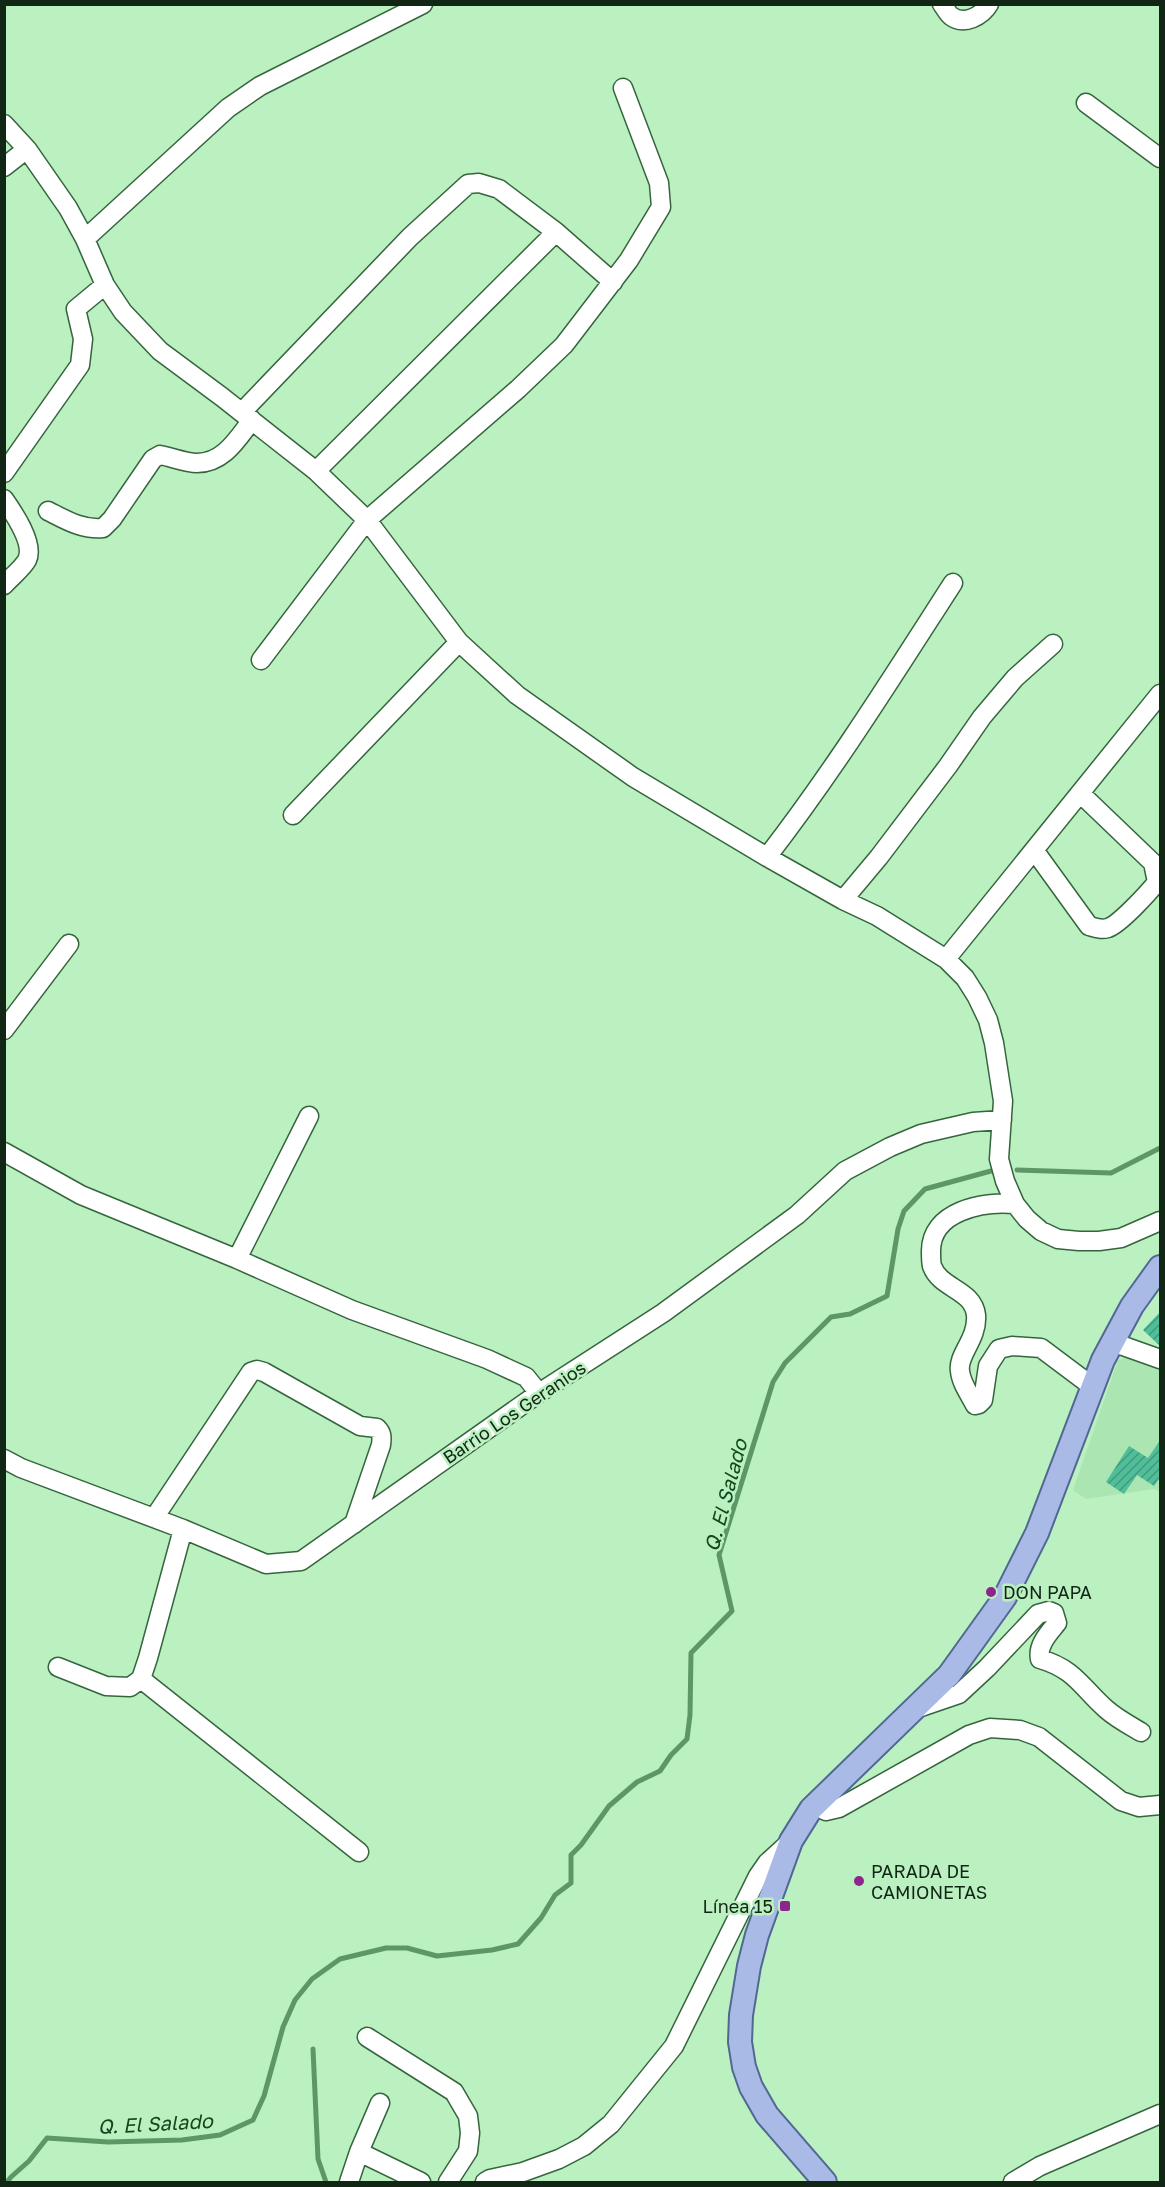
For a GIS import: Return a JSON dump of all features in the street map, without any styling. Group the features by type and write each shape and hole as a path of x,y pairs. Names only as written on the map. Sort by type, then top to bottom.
{"main road":[{"path":"825,2182 767,2115 751,2087 744,2067 740,2042 741,2014 749,1966 757,1935 791,1841 814,1805 949,1675 1005,1597 1037,1533 1112,1342 1132,1306 1161,1267"}],"street":[{"path":"85,238 228,108 260,86 423,4"},
{"path":"942,4 951,16 961,20 976,18 989,4"},
{"path":"261,660 367,520 564,345 629,260 661,207 659,183 623,88"},
{"path":"1086,103 1161,158"},
{"path":"4,124 27,149 68,208 85,238 105,285 123,312 160,351 316,471 367,520 459,642 517,695 633,777 767,857 843,900 877,916 946,959 965,978 988,1020 994,1043 1002,1120 999,1159 1005,1182 1015,1204 1027,1219 1041,1231 1058,1239 1079,1241 1121,1238 1161,1221"},
{"path":"4,167 27,149"},
{"path":"48,511 68,522 90,529 103,528 112,519 153,459 160,454 197,463 212,460 225,453 247,416 410,237 468,184 479,183 499,189 556,232 613,282"},
{"path":"316,471 556,232"},
{"path":"4,473 80,365 83,339 76,309 105,285"},
{"path":"4,499 18,520 29,551 27,559 4,585"},
{"path":"767,857 798,817 873,707 952,583"},
{"path":"293,815 459,642"},
{"path":"843,900 941,775 982,717 1015,678 1053,644"},
{"path":"946,959 1161,694"},
{"path":"1034,850 1089,926 1100,930 1111,927 1149,893 1157,882 1153,863 1081,794"},
{"path":"4,1030 69,944"},
{"path":"237,1259 309,1116"},
{"name":"Barrio Los Geranios","path":"4,1459 21,1468 183,1528 266,1564 301,1561 539,1393 663,1313 797,1215 845,1171 890,1147 921,1134 972,1122 1002,1120"},
{"path":"4,1152 81,1195 237,1259 352,1310 487,1359 526,1377 539,1393"},
{"path":"1015,1204 996,1202 965,1209 944,1221 931,1242 932,1266 940,1278 960,1291 974,1304 976,1318 974,1337 961,1359 959,1371 975,1404 979,1404 983,1400 988,1365 999,1349 1012,1346 1041,1348 1093,1387"},
{"path":"1112,1342 1161,1359"},
{"path":"154,1518 251,1372 256,1370 264,1372 360,1426 377,1428 380,1431 381,1445 354,1524"},
{"path":"58,1667 106,1686 130,1688 141,1679 183,1528"},
{"path":"914,1709 959,1694 1038,1614 1048,1611 1054,1613 1058,1623 1043,1642 1039,1653 1040,1659 1062,1668 1080,1680 1092,1697 1109,1712 1141,1732"},
{"path":"141,1679 359,1852"},
{"path":"814,1805 826,1811 838,1808 969,1735 990,1728 1020,1730 1039,1737 1121,1801 1139,1807 1161,1806"},
{"path":"485,2182 559,2159 584,2146 610,2124 674,2046 758,1876 767,1863 791,1841"},
{"path":"367,2037 454,2092 468,2116 470,2133 468,2151 448,2182"},
{"path":"349,2182 380,2103"},
{"path":"1013,2182 1040,2166 1161,2114"},
{"path":"359,2152 421,2182"}],"shaded area":[{"path":"1141,1354 1160,1365 1160,1492 1154,1489 1086,1499 1073,1490 1118,1360"}],"building":[{"path":"1161,1311 1161,1347 1143,1330"},
{"path":"1161,1439 1161,1476 1154,1486 1137,1475 1124,1494 1106,1482 1129,1446 1148,1458"}],"waterway":[{"path":"1017,1170 1111,1173 1160,1148"},
{"name":"Q. El Salado","path":"7,2182 29,2161 47,2138 108,2142 182,2140 220,2135 253,2120 264,2096 283,2027 295,2000 312,1979 340,1959 386,1948 407,1948 437,1956 492,1950 518,1944 541,1918 555,1895 571,1883 571,1855 609,1806 637,1782 660,1771 671,1755 687,1739 690,1715 691,1653 732,1611 719,1555 773,1382 785,1363 831,1317 850,1314 887,1296 898,1229 904,1211 925,1189 991,1171"},
{"path":"313,2049 318,2159 326,2182"}],"place":[{"name":"DON PAPA","path":"991,1592"},
{"name":"PARADA DE CAMIONETAS","path":"859,1881"},
{"name":"Línea 15","path":"785,1906"}]}
